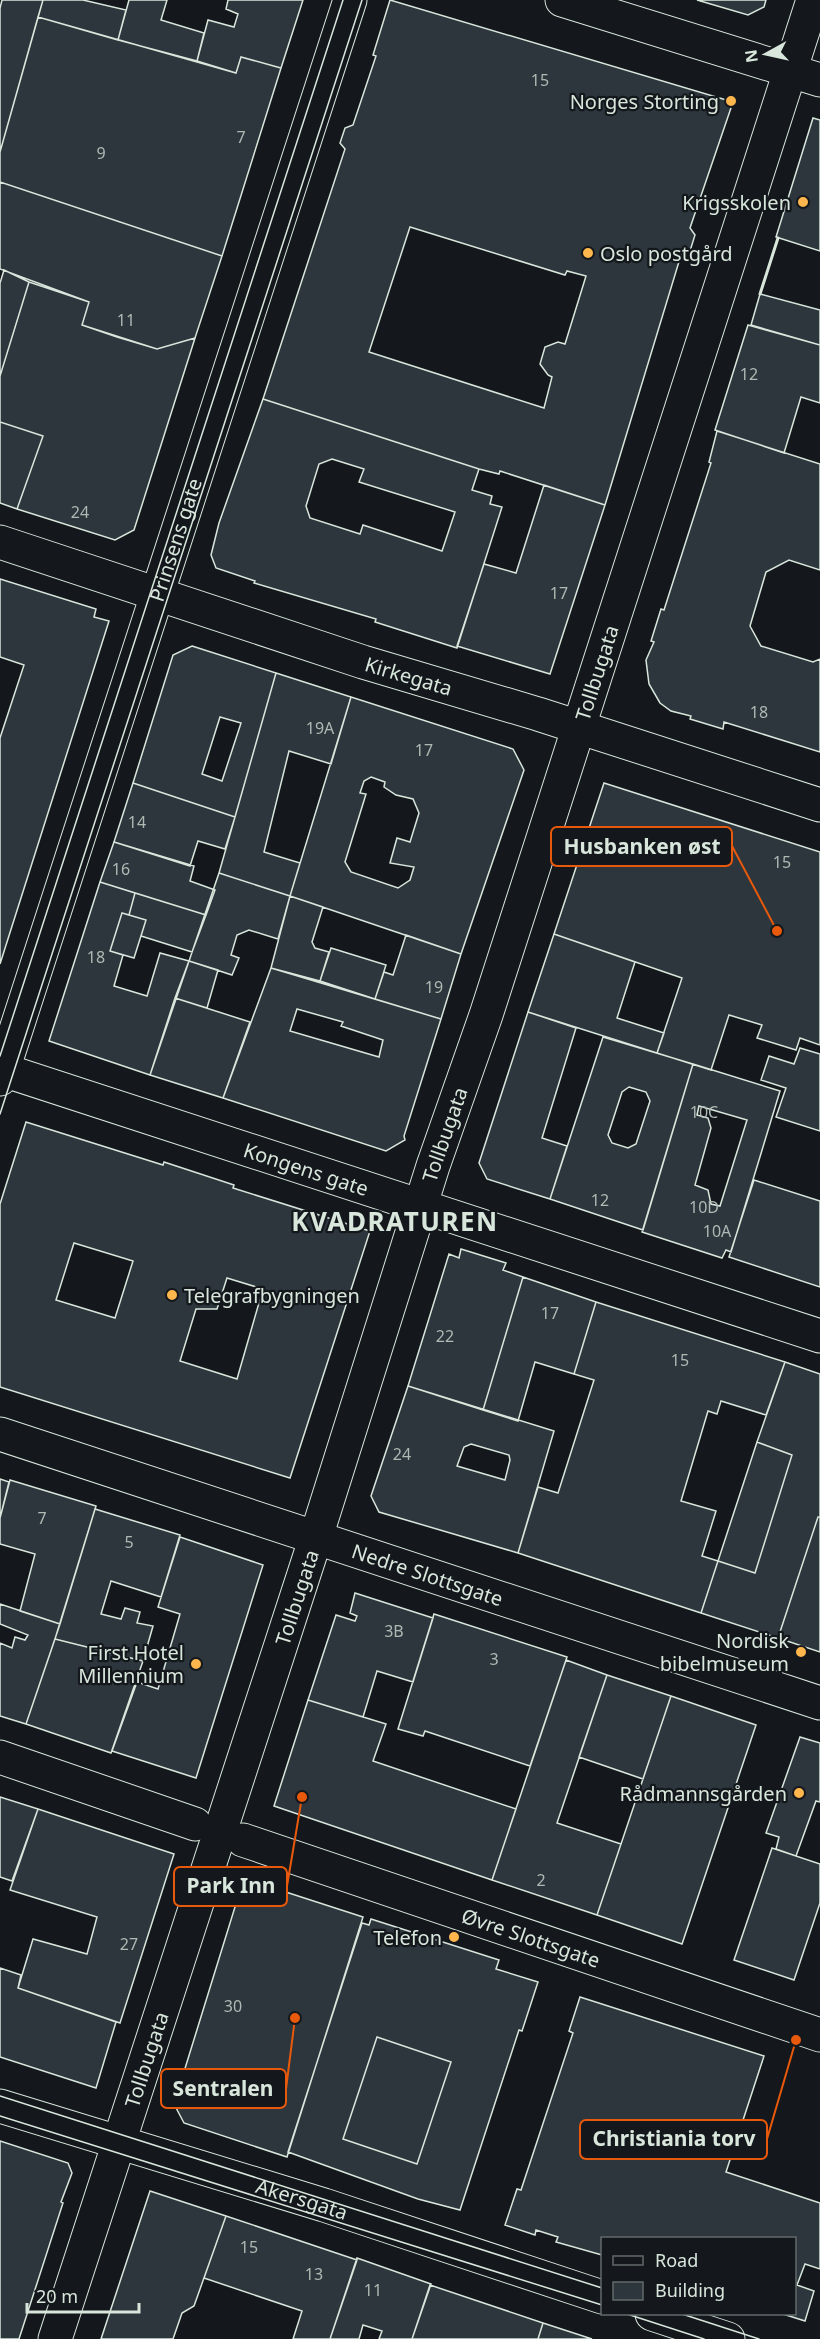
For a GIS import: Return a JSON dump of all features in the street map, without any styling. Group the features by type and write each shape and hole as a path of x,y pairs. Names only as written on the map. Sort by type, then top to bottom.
{"street":[{"name":"Prinsens gate","path":"1,1073 350,0"},
{"path":"561,0 820,80"},
{"name":"Tollbugata","path":"55,2339 316,1537 421,1204 486,1015 813,0"},
{"name":"Kirkegata","path":"0,542 159,592 363,662 577,727 820,805"},
{"name":"Kongens gate","path":"1,1073 421,1204 820,1336"},
{"name":"Nedre Slottsgate","path":"0,1434 820,1702"},
{"path":"0,1757 195,1824"},
{"name":"Øvre Slottsgate","path":"243,1840 820,2035"},
{"name":"Akersgata","path":"0,2106 118,2144 324,2205 601,2296"},
{"path":"658,2315 728,2339"}],"building":[{"path":"2,0 43,0 0,152 0,8"},
{"path":"43,0 83,0 126,10 118,40 38,17"},
{"path":"129,0 167,0 161,20 204,33 197,61 118,40"},
{"path":"228,0 303,0 281,68 241,57 236,73 197,61 208,20 234,27 238,14 226,9"},
{"name":"Oslo postgård","path":"390,0 733,102 690,228 695,235 690,251 681,255 605,505 500,471 499,474 479,469 263,399 345,149 340,143 345,128 353,125 376,56 373,55","holes":["410,227 565,275 567,271 586,276 565,344 558,342 545,347 540,364 552,377 544,408 369,352"]},
{"path":"697,0 766,0 764,7 748,15"},
{"path":"38,17 236,73 241,57 281,68 222,256 0,182 0,152"},
{"name":"Krigsskolen","path":"813,118 820,120 820,251 776,237"},
{"path":"0,182 222,256 195,338 157,349 82,325 89,302 0,269"},
{"path":"4,270 29,282 0,376 0,283"},
{"path":"29,282 89,302 82,325 117,337 157,349 195,338 134,530 115,540 17,509 43,436 0,422 0,376"},
{"path":"760,294 820,310 820,345 751,325"},
{"path":"748,325 820,345 820,403 801,397 784,453 715,430"},
{"path":"263,399 479,469 472,490 492,496 490,504 502,507 457,648 375,622 376,619 254,583 255,581 216,568 211,555 219,523","holes":["332,459 364,469 359,482 455,512 442,551 363,525 360,534 310,518 306,506 319,464"]},
{"path":"0,422 43,436 17,509 0,503"},
{"path":"717,431 820,464 820,570 789,560 766,572 750,626 761,646 813,662 820,659 820,752 724,722 723,729 690,719 691,716 671,711 660,703 649,684 646,660 654,642 651,641 661,609 664,610 711,463 709,462"},
{"path":"544,485 605,505 550,674 457,646 484,564 516,573"},
{"path":"0,579 96,609 94,617 109,621 0,964 0,738 24,665 0,657"},
{"path":"192,646 276,673 235,817 133,783 173,655","holes":["220,717 241,723 222,781 202,774"]},
{"path":"276,673 351,697 331,764 289,751 264,852 300,863 290,896 219,873"},
{"path":"351,697 513,749 524,770 461,954 290,896","holes":["371,777 385,782 384,787 396,795 413,799 419,813 410,842 397,838 390,863 414,867 410,880 398,888 351,872 345,862 366,794 360,793 364,781"]},
{"path":"133,783 235,817 225,849 198,841 190,866 114,842"},
{"path":"604,783 820,852 820,1045 800,1038 796,1050 757,1038 762,1025 729,1015 711,1070 657,1053 682,978 554,934"},
{"path":"114,842 194,866 190,881 215,890 206,915 100,882"},
{"path":"219,873 290,896 278,939 249,930 237,935 231,955 239,958 232,975 189,961"},
{"path":"100,882 135,893 129,915 122,913 110,951 123,955 114,986 147,996 160,953 189,961 150,1075 49,1041"},
{"path":"135,893 206,915 192,952 141,936 146,920 129,915"},
{"path":"290,896 323,907 312,942 315,948 329,952 320,981 271,968"},
{"path":"122,913 146,920 134,958 110,951"},
{"path":"554,934 635,962 617,1018 664,1033 657,1053 528,1012"},
{"path":"406,935 461,954 441,1019 375,999 384,972 393,975"},
{"path":"331,948 386,965 375,999 320,981"},
{"path":"189,961 218,970 207,1008 175,998"},
{"path":"271,968 441,1019 404,1136 405,1140 386,1151 223,1098","holes":["297,1009 343,1022 341,1026 383,1040 379,1057 290,1031"]},
{"path":"175,998 250,1022 223,1098 150,1075"},
{"path":"528,1012 576,1028 542,1138 567,1146 550,1199 487,1179 479,1163"},
{"path":"603,1037 693,1064 643,1230 550,1199","holes":["629,1087 646,1092 650,1101 636,1144 628,1148 612,1143 608,1135 622,1092"]},
{"path":"800,1048 820,1054 820,1131 776,1117 786,1088 761,1080 769,1056 794,1064"},
{"path":"693,1064 780,1091 731,1252 726,1250 722,1258 642,1232","holes":["699,1106 747,1120 720,1206 711,1204 708,1190 695,1185 711,1128 708,1118 697,1115"]},
{"name":"Telegrafbygningen","path":"26,1122 163,1165 164,1162 234,1185 233,1188 370,1231 290,1478 0,1387 0,1204","holes":["74,1243 133,1261 115,1318 56,1300","227,1278 263,1289 237,1379 180,1361 196,1309 217,1309"]},
{"path":"754,1180 820,1201 820,1287 729,1257"},
{"path":"461,1249 506,1263 503,1270 523,1277 483,1410 408,1386 449,1254 459,1258"},
{"path":"523,1277 596,1302 574,1374 535,1362 518,1421 483,1410"},
{"path":"596,1302 785,1362 766,1415 721,1401 717,1414 708,1411 681,1501 716,1511 702,1556 718,1561 701,1613 518,1553 538,1487 558,1493 594,1380 574,1374"},
{"path":"785,1362 820,1374 820,1517 818,1517 778,1638 701,1613 718,1561 755,1573 792,1455 757,1442"},
{"path":"408,1386 554,1431 518,1553 379,1512 371,1496","holes":["471,1444 509,1455 505,1480 457,1466 464,1447"]},
{"path":"757,1442 792,1455 755,1573 718,1561"},
{"path":"0,1479 9,1482 0,1518"},
{"path":"10,1480 96,1506 60,1624 20,1611 35,1554 0,1544 0,1518"},
{"path":"95,1509 180,1535 161,1597 111,1581 101,1614 121,1619 125,1608 140,1612 137,1623 153,1626 143,1661 55,1639"},
{"path":"818,1517 820,1517 820,1652 778,1638"},
{"path":"180,1537 263,1565 196,1778 112,1751 137,1682 158,1689 180,1614 158,1607"},
{"path":"355,1593 433,1618 413,1682 377,1671 363,1717 308,1700 336,1615 355,1621 357,1616 350,1613"},
{"path":"0,1604 60,1624 26,1724 0,1716 0,1643 12,1648 15,1637 25,1640 28,1635 0,1624"},
{"path":"434,1614 567,1657 530,1766 425,1731 423,1736 398,1729"},
{"path":"55,1639 143,1661 111,1753 26,1724"},
{"path":"566,1660 607,1675 557,1823 621,1844 597,1915 492,1880"},
{"path":"607,1675 671,1696 643,1779 579,1757"},
{"path":"671,1696 756,1725 682,1944 597,1915"},
{"path":"308,1700 386,1724 373,1761 516,1809 492,1880 274,1806"},
{"name":"Rådmannsgården","path":"800,1737 820,1743 820,1802 816,1801 796,1856 776,1849 779,1837 766,1833"},
{"path":"0,1797 38,1809 12,1881 0,1877"},
{"path":"38,1809 174,1854 120,2023 18,1988 33,1939 87,1954 97,1917 10,1890"},
{"path":"772,1848 820,1864 820,1903 794,1980 734,1960"},
{"path":"261,1884 363,1917 287,2157 184,2123 174,2104 239,1894"},
{"path":"371,1919 499,1960 496,1969 538,1982 522,2031 519,2030 460,2210 418,2199 288,2152 362,1923 369,1925","holes":["377,2037 451,2062 417,2164 343,2139"]},
{"path":"0,1968 21,1975 18,1988 116,2022 96,2088 0,2057"},
{"path":"580,1997 764,2056 726,2172 820,2203 820,2269 805,2264 797,2285 814,2291 805,2321 786,2315 796,2315 796,2237 601,2237 601,2255 556,2242 558,2237 536,2230 535,2235 505,2225 517,2189 521,2190 573,2033 569,2031"},
{"path":"377,2037 451,2062 417,2164 343,2139"},
{"path":"0,2141 68,2163 72,2173 19,2339 0,2339"},
{"path":"150,2191 226,2216 194,2306 182,2313 173,2339 101,2339"},
{"path":"226,2216 357,2260 330,2339 293,2339 302,2311 204,2278"},
{"path":"357,2258 431,2284 412,2339 379,2339 382,2331 363,2325 359,2339 330,2339"},
{"path":"430,2285 543,2323 538,2339 412,2339"},
{"path":"543,2323 592,2339 538,2339"}],"tram line":[{"path":"0,1056 343,0"},
{"path":"0,1114 362,0"},
{"path":"0,2096 601,2288"},
{"path":"0,2116 601,2305"},
{"path":"630,2315 704,2339"},
{"path":"685,2315 759,2339"}],"wall":[{"path":"760,294 778,238"}],"place":[{"name":"Norges Storting","path":"731,101"},
{"name":"Krigsskolen","path":"803,202"},
{"name":"Oslo postgård","path":"588,253"},
{"name":"Husbanken øst","path":"777,931"},
{"name":"Telegrafbygningen","path":"172,1295"},
{"name":"Nordisk bibelmuseum","path":"801,1652"},
{"name":"First Hotel Millennium","path":"196,1664"},
{"name":"Rådmannsgården","path":"799,1793"},
{"name":"Park Inn","path":"302,1797"},
{"name":"Telefon","path":"454,1937"},
{"name":"Sentralen","path":"295,2018"},
{"name":"Christiania torv","path":"796,2040"}],"district":[{"name":"KVADRATUREN","path":"395,1221"}]}
